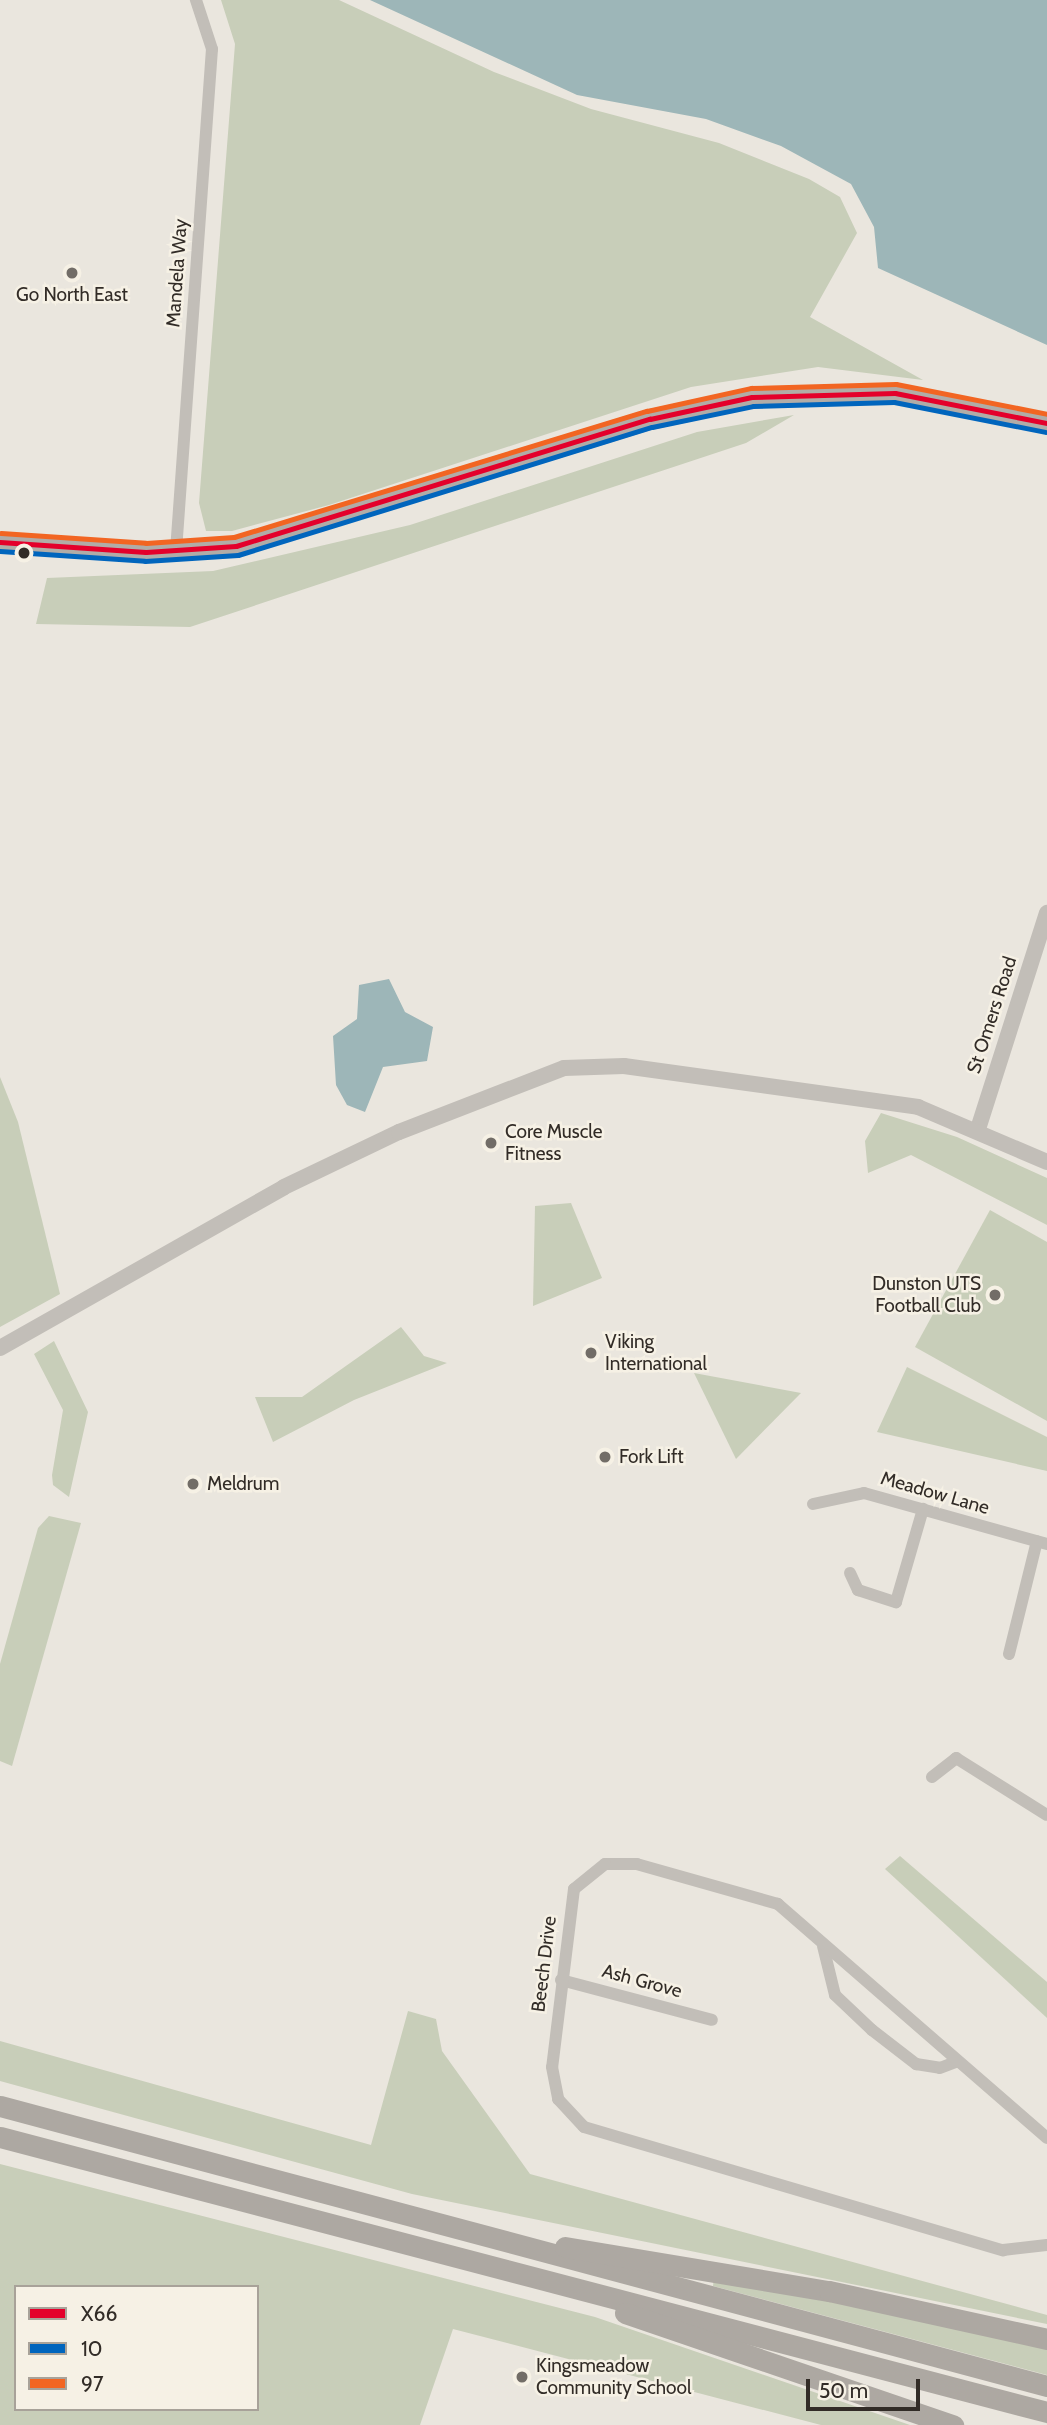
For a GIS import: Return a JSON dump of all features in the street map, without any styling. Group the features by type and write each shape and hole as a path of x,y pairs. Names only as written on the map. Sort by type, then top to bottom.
{"highway":[{"path":"0,2106 463,2232 1047,2386"},
{"path":"0,2137 453,2259 1047,2412"},
{"path":"463,2232 690,2265 1047,2339"},
{"path":"453,2259 953,2425"}],"main road":[{"path":"0,542 176,551 310,528 650,419 752,397 895,393 1047,423"}],"street":[{"name":"Mandela Way","path":"176,551 212,48 196,0"},
{"name":"St Omers Road","path":"978,1129 1047,913"},
{"path":"0,1348 284,1187 399,1132 564,1068 624,1066 918,1107 978,1129 1047,1162"},
{"name":"Meadow Lane","path":"813,1504 864,1493 1042,1543"},
{"path":"850,1573 858,1590 896,1602 923,1509"},
{"path":"1009,1654 1042,1543"},
{"path":"932,1777 956,1758 1047,1815"},
{"name":"Beech Drive","path":"1047,2138 956,2062 778,1904 637,1864 606,1864 574,1889 552,2067 558,2099 584,2127 1003,2250 1047,2245"},
{"path":"823,1946 835,1995 872,2030 916,2064 940,2068 956,2062"},
{"name":"Ash Grove","path":"561,1980 712,2020"}],"green space":[{"path":"221,0 339,0 494,72 591,109 719,143 809,179 840,197 857,233 810,317 923,380 818,367 691,387 329,505 232,531 206,531 199,503 235,44"},
{"path":"794,415 746,443 190,627 36,624 47,578 213,571 410,525 697,432"},
{"path":"0,1077 18,1122 60,1294 0,1327"},
{"path":"881,1113 957,1137 1047,1178 1047,1225 911,1155 868,1173 865,1141"},
{"path":"571,1203 602,1278 533,1306 535,1206"},
{"name":"Dunston UTS Football Club","path":"990,1210 1047,1242 1047,1421 915,1347"},
{"path":"401,1327 424,1356 447,1363 354,1400 273,1442 255,1397 302,1397"},
{"path":"54,1341 88,1412 69,1497 53,1485 52,1475 63,1410 34,1354"},
{"path":"907,1367 1047,1437 1047,1471 877,1432"},
{"path":"694,1373 801,1393 736,1459"},
{"path":"49,1516 81,1523 12,1766 0,1761 0,1664 38,1528"},
{"path":"900,1856 1047,1982 1047,2018 885,1869"},
{"path":"408,2011 436,2019 442,2051 530,2174 1047,2315 1047,2324 412,2194 0,2081 0,2041 371,2145"},
{"path":"0,2164 595,2317 910,2425 821,2425 453,2329 420,2425 0,2425"},
{"path":"714,2277 1047,2346 1047,2375 713,2286"}],"water":[{"path":"370,0 1047,0 1047,345 878,268 874,227 851,184 781,146 706,119 577,95"},
{"path":"389,979 405,1012 433,1027 427,1061 383,1067 365,1112 347,1105 336,1085 333,1036 357,1019 359,985"}],"transit line":[{"name":"97","path":"1,533 146,543 234,537 647,411 751,388 896,384 1047,414"},
{"name":"X66","path":"0,542 146,552 236,546 650,419 752,397 895,393 1047,423"},
{"name":"10","path":"0,551 145,561 238,555 652,427 753,406 894,402 1045,432"}],"place":[{"name":"Go North East","path":"72,273"},
{"name":"Core Muscle Fitness","path":"491,1143"},
{"name":"Dunston UTS Football Club","path":"995,1295"},
{"name":"Viking International","path":"591,1353"},
{"name":"Fork Lift","path":"605,1457"},
{"name":"Meldrum","path":"193,1484"},
{"name":"Kingsmeadow Community School","path":"522,2377"}]}
